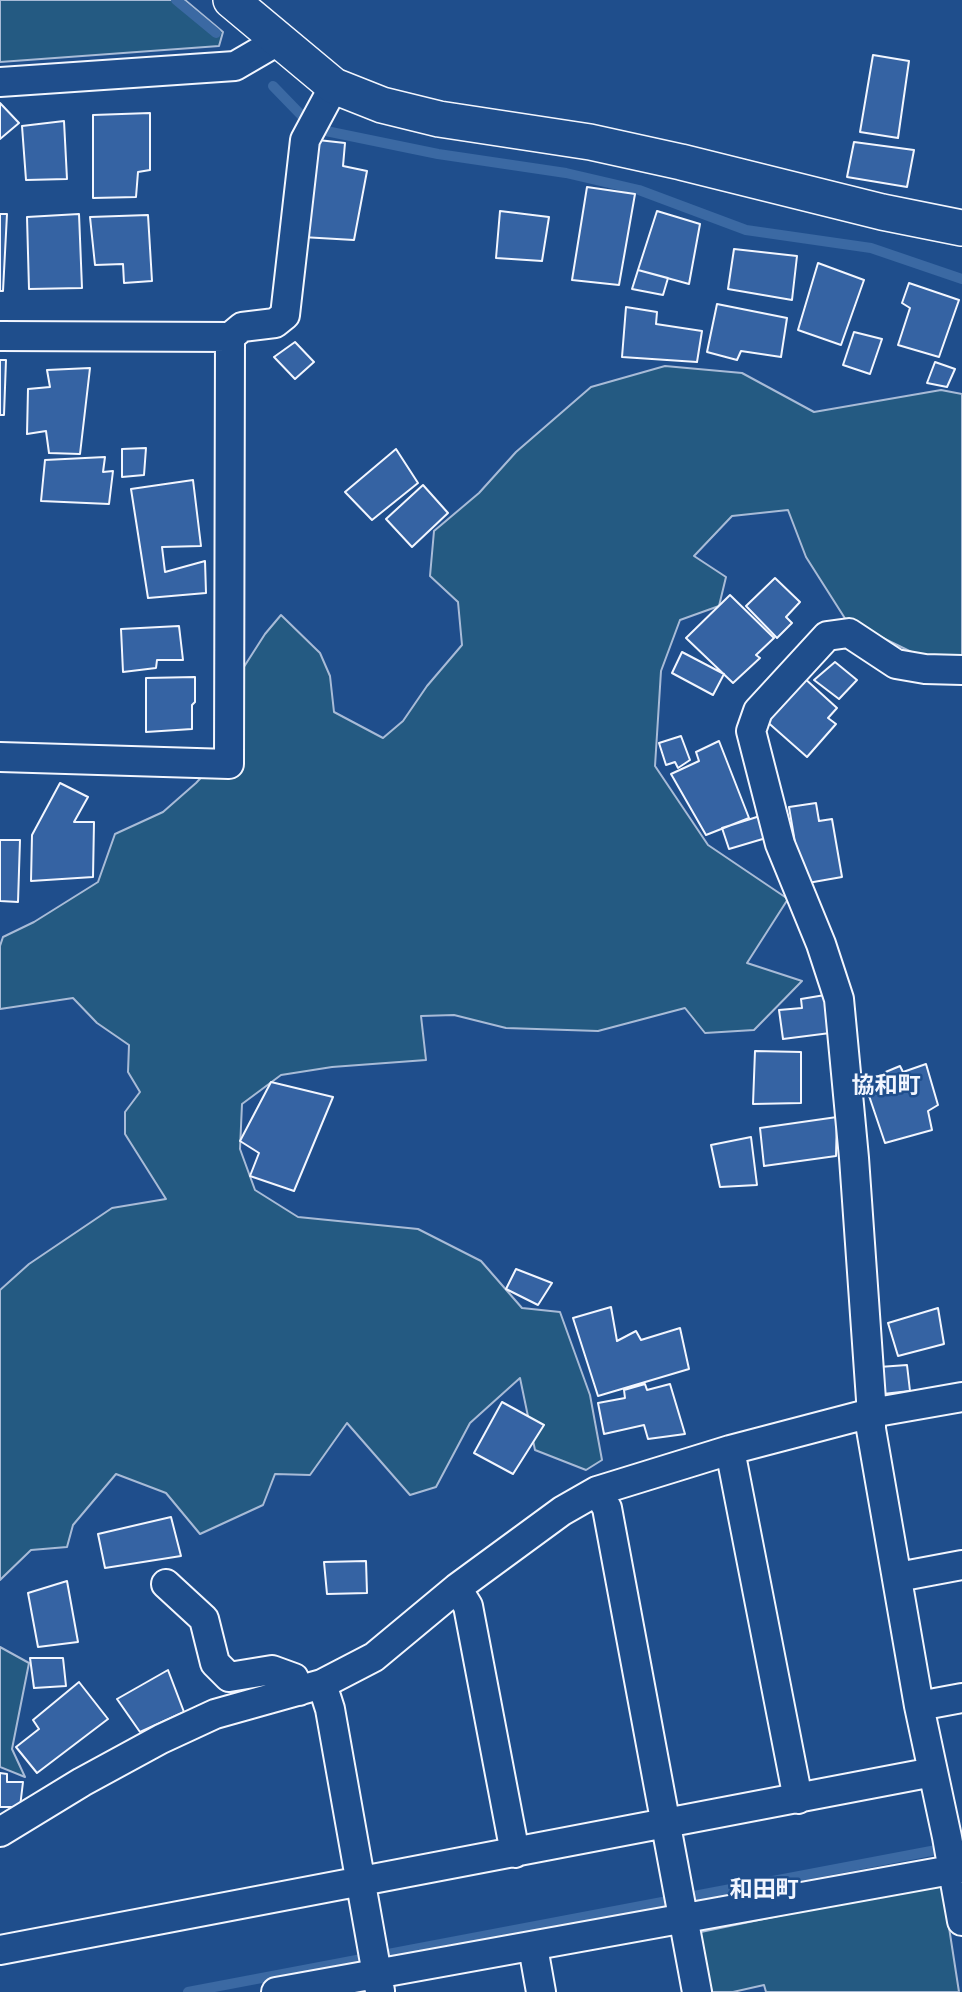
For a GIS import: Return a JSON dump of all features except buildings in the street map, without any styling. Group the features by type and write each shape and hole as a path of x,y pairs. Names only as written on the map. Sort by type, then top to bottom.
{"street":[{"path":"231,0 334,86 382,104 439,119 603,145 882,212 962,228"},
{"path":"0,82 235,66 278,41"},
{"path":"0,336 230,337 242,327 275,323 285,315 305,140 334,86"},
{"path":"0,757 229,764 230,337"},
{"path":"962,670 925,669 896,664 849,634 827,636 758,711 751,731 780,844 821,944 839,999 854,1158 871,1429 919,1706 933,1772 955,1836 962,1921"},
{"path":"0,1832 82,1782 215,1713 310,1688 374,1657 457,1588 562,1511 597,1491 730,1450 872,1412 962,1397"},
{"path":"730,1450 798,1799"},
{"path":"597,1491 607,1508 697,1992"},
{"path":"898,1577 962,1565"},
{"path":"166,1584 204,1619 215,1663 229,1677 272,1670 294,1678 310,1688 330,1709 379,1983"},
{"path":"457,1588 468,1606 515,1853"},
{"path":"919,1706 962,1698"},
{"path":"0,1950 933,1772"},
{"path":"276,1992 379,1983 533,1947 958,1869"},
{"path":"533,1947 541,1992"}],"shaded area":[{"path":"0,0 185,0 223,32 219,46 0,62"},
{"path":"665,366 742,373 814,412 941,390 962,394 962,665 932,662 846,620 806,557 788,510 732,516 694,556 726,577 719,606 680,620 661,671 655,766 708,845 788,899 747,963 802,981 754,1030 705,1033 685,1008 598,1031 506,1028 454,1015 421,1016 426,1060 332,1067 281,1075 242,1104 240,1149 255,1190 298,1217 418,1229 481,1261 522,1308 560,1312 590,1395 602,1460 586,1470 535,1450 520,1378 470,1423 436,1487 410,1495 347,1423 310,1475 275,1474 263,1505 200,1534 166,1493 116,1474 73,1525 67,1547 31,1550 0,1580 0,1290 29,1264 112,1208 166,1199 125,1134 125,1112 140,1092 128,1072 129,1045 97,1023 73,998 0,1009 0,946 3,937 34,922 98,882 115,834 163,812 196,783 243,733 240,673 281,615 320,653 330,676 334,712 383,738 403,721 427,686 462,645 458,602 430,576 434,531 479,493 516,452 591,387"},
{"path":"0,1647 29,1663 12,1749 25,1777 0,1767"},
{"path":"942,1882 959,1992 766,1992 764,1985 733,1992 712,1992 696,1933"}],"waterway":[{"path":"176,0 216,33"},
{"path":"273,86 304,118 321,130 438,154 566,173 639,190 746,230 871,248 962,279"},
{"path":"188,1992 947,1848"}],"district":[{"name":"協和町","path":"886,1085"},
{"name":"和田町","path":"764,1889"}]}
